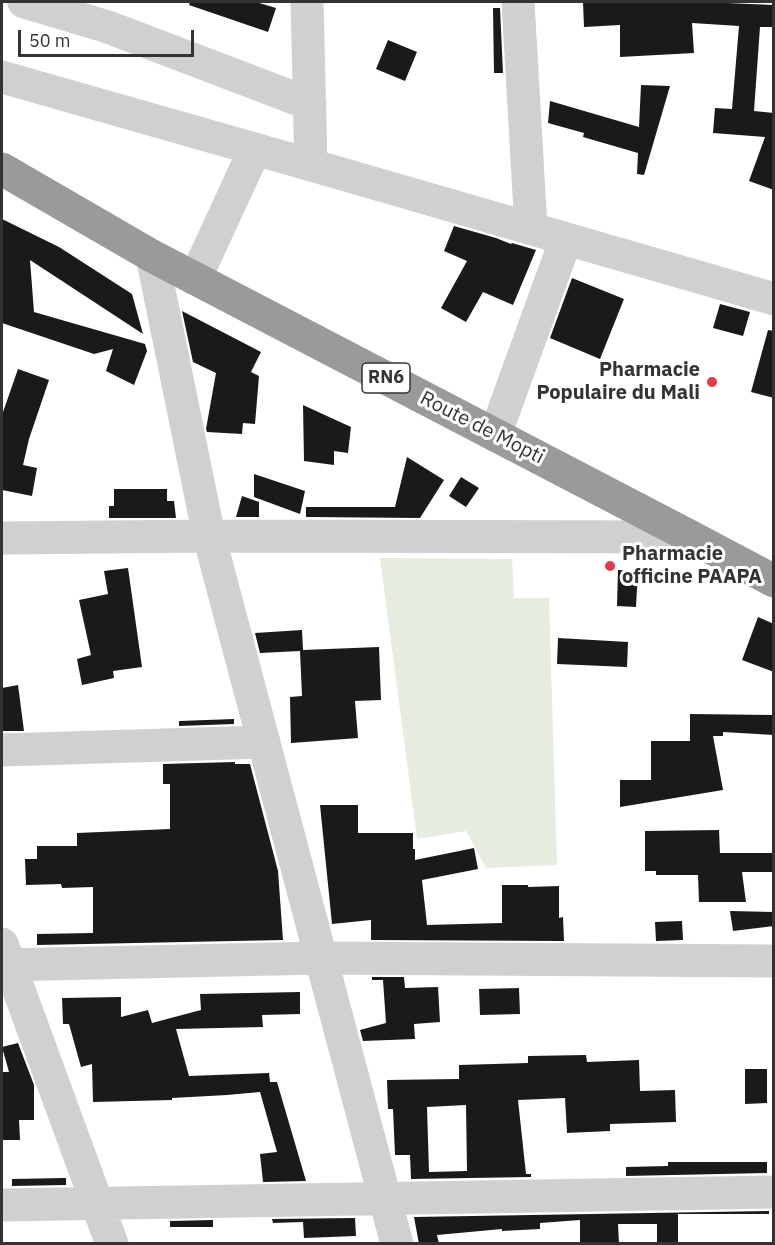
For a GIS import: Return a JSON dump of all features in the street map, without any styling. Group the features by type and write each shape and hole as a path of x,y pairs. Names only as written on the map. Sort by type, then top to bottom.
{"highway":[{"name":"Route de Mopti","path":"2,169 195,279 774,581"}],"street":[{"path":"24,2 57,7 310,104"},
{"path":"307,2 311,165"},
{"path":"518,2 531,229"},
{"path":"2,77 774,299"},
{"path":"195,279 255,149"},
{"path":"495,435 566,239"},
{"path":"152,256 209,536 397,1244"},
{"path":"2,538 691,537"},
{"path":"2,750 264,742"},
{"path":"112,1244 4,957 774,961"},
{"path":"2,1205 774,1192"}],"shaded area":[{"path":"380,558 512,559 514,598 549,598 557,865 486,868 466,831 417,839"}],"building":[{"path":"190,2 256,2 276,8 268,32 189,5"},
{"path":"583,2 703,2 774,5 774,27 760,27 754,111 774,113 774,190 749,181 765,137 713,133 715,108 732,109 739,26 692,23 694,53 620,57 620,25 584,27"},
{"path":"493,8 500,8 503,73 494,73"},
{"path":"388,40 417,52 405,81 376,69"},
{"path":"641,85 670,86 644,175 637,174 638,153 583,137 584,133 548,123 550,101 639,127"},
{"path":"2,219 59,247 132,294 143,334 30,260 34,312 145,344 147,351 134,385 106,371 113,349 94,354 2,323"},
{"path":"454,226 536,250 513,305 483,292 466,322 441,308 467,261 444,251"},
{"path":"572,278 624,299 600,359 550,338"},
{"path":"720,304 750,312 743,336 713,328"},
{"path":"182,311 261,352 251,372 259,376 255,424 243,423 242,434 207,432 216,373 193,362"},
{"path":"768,330 774,331 774,398 751,392"},
{"path":"18,369 49,380 29,439 23,465 37,468 32,496 2,490 2,415"},
{"path":"303,405 351,427 348,453 334,451 334,465 304,461"},
{"path":"407,457 444,480 420,518 306,517 306,507 395,507"},
{"path":"254,474 305,491 300,514 254,497"},
{"path":"461,477 479,488 466,507 449,496"},
{"path":"114,489 167,489 167,501 174,501 176,518 109,518 109,506 114,506"},
{"path":"242,496 259,502 259,517 236,517"},
{"path":"128,568 142,667 113,671 114,678 82,685 77,659 91,655 79,600 108,594 104,571"},
{"path":"618,570 638,571 636,607 617,606"},
{"path":"758,617 774,624 774,672 742,660"},
{"path":"302,630 303,650 379,647 381,700 355,701 358,738 291,743 290,697 302,696 300,651 260,653 255,633"},
{"path":"558,638 628,642 627,667 557,664"},
{"path":"18,685 24,731 2,731 2,688"},
{"path":"690,714 774,715 774,735 723,732 723,736 713,736 723,790 620,807 620,780 651,780 651,741 690,741"},
{"path":"234,719 234,724 179,726 179,721"},
{"path":"235,762 235,764 250,764 278,871 283,940 37,945 37,934 93,933 93,887 62,888 61,884 26,885 25,859 37,859 37,846 77,846 77,833 170,829 170,784 163,784 163,764"},
{"path":"320,805 358,805 358,833 413,833 415,860 474,848 478,869 422,880 427,925 502,923 502,885 559,886 559,918 563,917 564,941 371,940 371,920 332,924"},
{"path":"719,830 720,853 774,853 774,872 742,872 746,902 699,902 698,875 656,875 656,871 645,871 645,831"},
{"path":"730,911 774,912 774,926 733,931"},
{"path":"682,921 683,940 656,941 655,922"},
{"path":"372,977 404,977 405,988 438,987 440,1022 414,1024 415,1039 363,1041 360,1030 386,1023 383,980 372,980"},
{"path":"519,988 520,1014 480,1015 479,989"},
{"path":"300,992 300,1014 262,1015 263,1027 176,1029 189,1076 269,1073 270,1082 277,1082 306,1181 263,1182 260,1154 277,1152 260,1092 172,1098 172,1100 93,1102 92,1064 81,1067 69,1024 63,1024 62,998 121,997 121,1017 148,1010 152,1023 201,1010 200,994"},
{"path":"18,1043 34,1085 34,1120 19,1120 20,1140 2,1140 2,1072 9,1072 2,1047"},
{"path":"586,1055 587,1062 639,1060 640,1091 675,1090 676,1122 610,1124 610,1131 567,1133 565,1098 518,1100 526,1174 531,1174 531,1177 411,1179 410,1155 395,1155 393,1109 388,1109 387,1080 459,1079 459,1065 528,1063 528,1056","holes":["466,1105 467,1171 429,1172 427,1107"]},
{"path":"745,1069 767,1069 767,1103 745,1104"},
{"path":"668,1162 767,1162 767,1173 626,1176 626,1167 668,1166"},
{"path":"66,1178 66,1185 12,1186 12,1179"},
{"path":"769,1211 769,1214 678,1214 678,1244 657,1244 657,1224 618,1224 619,1244 580,1244 580,1220 540,1223 540,1229 502,1231 502,1229 437,1235 439,1244 419,1244 414,1217"},
{"path":"355,1218 356,1236 304,1238 303,1222 273,1223 272,1219"},
{"path":"213,1220 213,1227 170,1227 170,1221"}],"place":[{"name":"Pharmacie Populaire du Mali","path":"712,382"},
{"name":"Pharmacie officine PAAPA","path":"610,566"}]}
